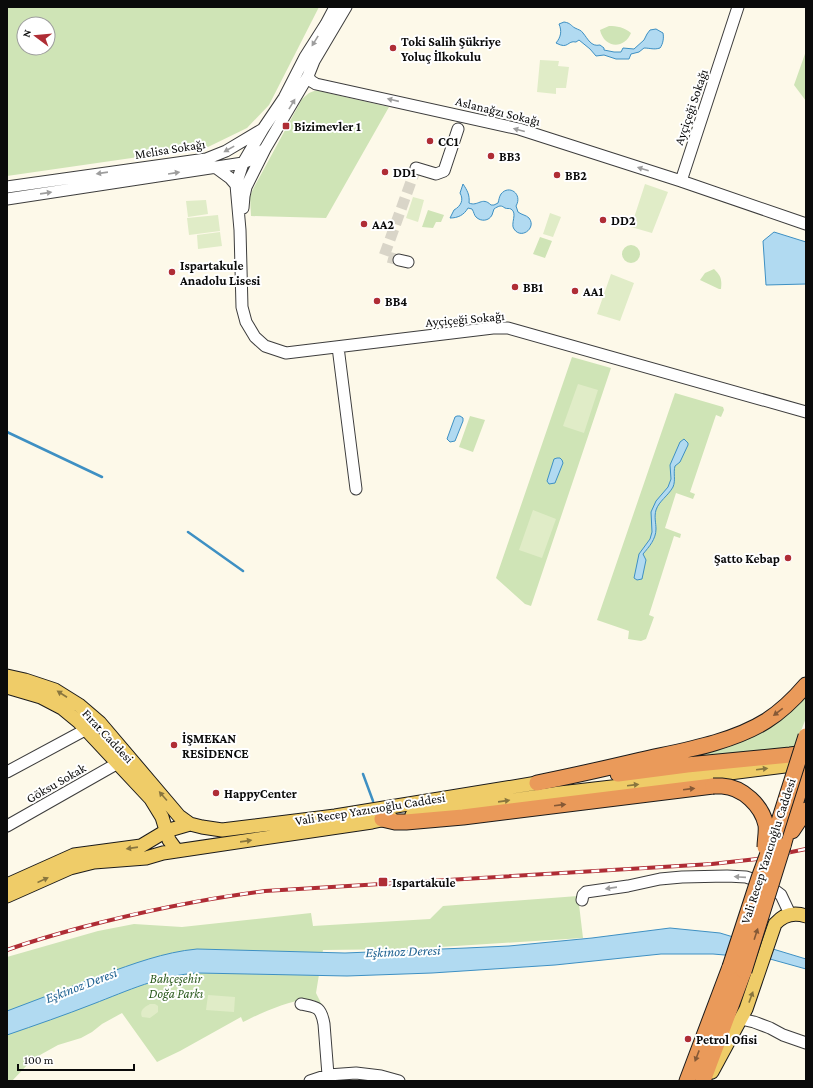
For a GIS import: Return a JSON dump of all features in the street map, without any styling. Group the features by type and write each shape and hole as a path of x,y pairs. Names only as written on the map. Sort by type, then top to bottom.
{"highway":[{"path":"537,783 662,756 731,738 765,722 779,713 806,685"},
{"name":"Vali Recep Yazıcıoğlu Caddesi","path":"737,969 759,878 774,837 806,736"},
{"path":"537,783 554,784 687,765 806,753"},
{"name":"Vali Recep Yazıcıoğlu Caddesi","path":"737,969 784,846 803,766"},
{"path":"382,820 406,822 463,817 723,786 745,794 761,813 766,826 765,848 759,878"},
{"path":"784,846 806,810"},
{"path":"687,1081 737,969"},
{"path":"703,1081 737,969"}],"main road":[{"name":"Fırat Caddesi","path":"8,685 25,680 55,690 79,705 100,724 180,816 196,825"},
{"name":"Fırat Caddesi","path":"8,685 41,697 62,708 79,722 151,799 162,816 169,840 177,851"},
{"name":"Vali Recep Yazıcıoğlu Caddesi","path":"177,851 560,793 803,766"},
{"name":"Vali Recep Yazıcıoğlu Caddesi","path":"196,825 222,830 335,816 537,783"},
{"path":"7,885 74,855 141,846 166,831 196,825 209,835 210,840 207,847"},
{"path":"7,896 70,868 94,862 146,858 177,851"},
{"path":"707,1081 746,1009 775,924 780,918 790,914 806,916"}],"street":[{"name":"Melisa Sokağı","path":"7,187 206,159 226,151 263,129 284,98 305,57 335,7"},
{"path":"243,163 250,160 264,149 308,76 314,61 346,7"},
{"name":"Ayçiçeği Sokağı","path":"681,180 738,7"},
{"name":"Aslanağzı Sokağı","path":"308,76 311,81 316,84 519,129 681,180"},
{"name":"Ayçiçeği Sokağı","path":"263,129 243,163 236,184 240,230 242,307 246,322 255,337 265,346 286,353 493,328 508,328 806,412"},
{"path":"416,168 436,174 444,171 458,129"},
{"name":"Ayçiçeği Sokağı","path":"240,230 246,187 264,149"},
{"name":"Melisa Sokağı","path":"7,199 243,163"},
{"path":"215,167 236,184"},
{"path":"681,180 806,224"},
{"path":"338,347 356,489"},
{"path":"7,772 85,730"},
{"name":"Göksu Sokak","path":"7,826 118,763"},
{"path":"582,900 583,895 586,892 628,886 660,879 682,877 746,877 769,886 780,895 790,914"},
{"path":"301,1004 316,1007 320,1010 323,1017 328,1075"},
{"path":"741,1019 770,1028 783,1035 806,1043"},
{"path":"310,1081 328,1075 356,1073 381,1076 399,1081"}],"green space":[{"path":"7,7 319,7 269,105 247,128 208,147 7,176"},
{"path":"609,26 620,27 631,33 624,42 614,45 602,36 600,30"},
{"path":"806,51 806,101 794,85"},
{"path":"540,60 559,61 558,66 569,67 566,88 556,88 556,94 537,92"},
{"path":"314,91 389,107 326,218 251,216 250,197 252,191 302,99"},
{"path":"645,184 668,192 652,233 631,227"},
{"path":"413,197 424,200 418,222 406,218"},
{"path":"206,200 208,214 188,217 186,201"},
{"path":"428,210 444,215 441,222 436,222 433,228 422,227"},
{"path":"550,213 561,217 553,237 543,234"},
{"path":"218,215 220,231 189,235 187,218"},
{"path":"220,232 222,246 198,249 197,235"},
{"path":"540,237 552,241 545,258 533,254"},
{"path":"627,245 635,245 640,250 638,261 635,263 627,263 622,258 622,250"},
{"path":"714,269 720,278 721,289 700,280 705,273"},
{"path":"611,274 634,283 620,321 597,314"},
{"path":"572,357 611,368 531,606 525,604 496,578"},
{"path":"578,384 598,390 584,433 563,426"},
{"path":"675,393 723,407 724,410 721,417 716,415 690,492 695,494 693,499 676,493 665,528 681,534 680,538 674,536 649,615 654,617 646,639 641,641 628,639 629,631 597,620"},
{"path":"470,416 485,420 473,452 459,447"},
{"path":"533,510 556,519 542,558 519,550"},
{"path":"806,693 806,718 794,749 650,763 722,747"},
{"name":"Bahçeşehir Doğa Parkı","path":"578,896 583,938 409,949 323,950 316,993 322,1005 314,1000 295,1001 243,1022 241,1017 157,1062 122,1013 81,1038 58,1045 40,1055 30,1062 12,1081 7,1081 7,957 98,931 134,924 182,927 311,913 313,926 430,919 443,906"},
{"path":"208,995 235,997 234,1012 206,1010"},
{"path":"150,1004 155,1004 158,1006 158,1012 150,1018 142,1017 141,1012"}],"water":[{"path":"564,22 581,31 592,44 600,45 604,48 604,50 614,52 621,52 623,48 634,49 644,40 650,30 656,29 663,33 663,41 660,48 644,48 639,52 631,54 629,59 616,59 604,55 596,56 579,40 563,46 556,43 560,34 559,24"},
{"path":"463,184 468,193 469,203 472,204 485,201 491,205 494,205 498,203 500,195 504,191 511,190 514,192 518,198 516,206 518,212 529,218 531,222 530,229 524,233 517,232 513,227 513,211 501,206 494,209 491,217 485,220 478,219 472,209 468,208 465,213 460,216 450,218 454,210 461,203 462,198 460,193"},
{"path":"774,232 806,242 806,284 766,285 763,241"},
{"path":"457,416 463,418 463,421 455,441 450,442 447,439 455,417"},
{"path":"684,439 688,445 680,462 675,466 673,487 656,510 655,536 650,546 643,554 646,560 642,579 637,580 634,578 639,554 650,539 652,532 651,512 656,501 668,487 671,479 670,465 680,442"},
{"path":"560,458 563,463 555,483 549,484 547,481 554,459"},
{"name":"Eşkinoz Deresi","path":"670,928 720,933 806,959 806,969 770,959 713,954 661,954 555,965 432,973 347,976 184,974 144,984 7,1035 7,1011 137,963 173,953 197,949 345,953 466,948 509,946 592,938"}],"waterway":[{"path":"7,432 102,477"},
{"path":"188,532 243,571"},
{"path":"363,774 373,801"}],"tunnel":[{"path":"399,260 384,256 416,168"}],"railway":[{"path":"7,950 64,932 128,916 173,906 265,891 712,864 757,859 806,849"}],"place":[{"name":"Toki Salih Şükriye Yoluç İlkokulu","path":"393,48"},
{"name":"Bizimevler 1","path":"286,126"},
{"name":"CC1","path":"430,141"},
{"name":"BB3","path":"491,156"},
{"name":"DD1","path":"385,172"},
{"name":"BB2","path":"557,175"},
{"name":"DD2","path":"603,220"},
{"name":"AA2","path":"364,224"},
{"name":"Ispartakule Anadolu Lisesi","path":"172,272"},
{"name":"BB1","path":"515,287"},
{"name":"AA1","path":"575,291"},
{"name":"BB4","path":"377,301"},
{"name":"Şatto Kebap","path":"788,558"},
{"name":"İŞMEKAN RESİDENCE","path":"174,745"},
{"name":"HappyCenter","path":"216,793"},
{"name":"Ispartakule","path":"383,882"},
{"name":"Petrol Ofisi","path":"688,1039"}]}
